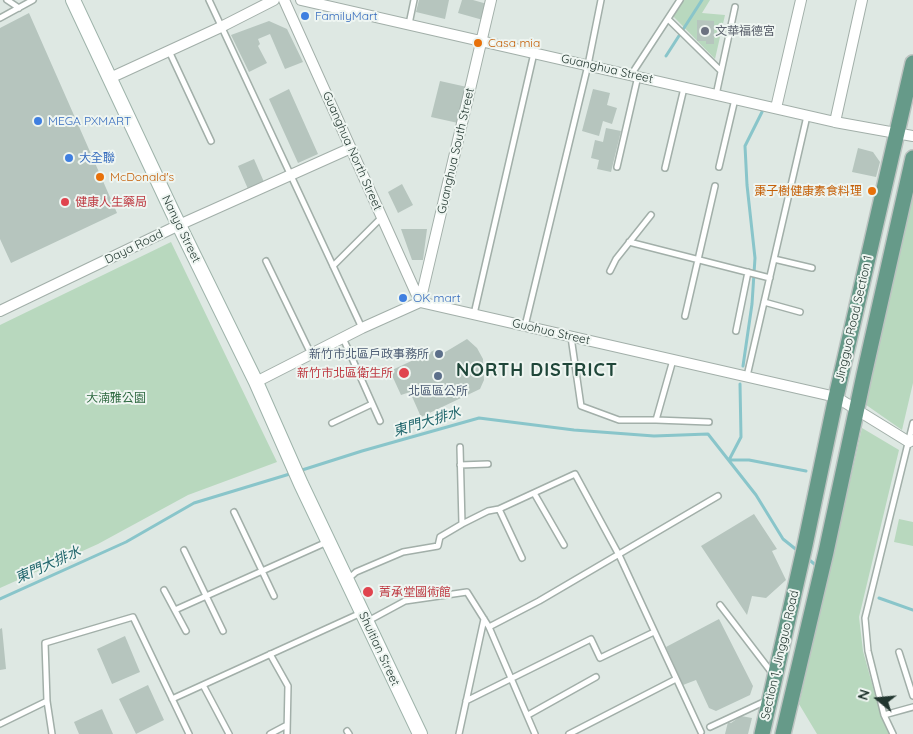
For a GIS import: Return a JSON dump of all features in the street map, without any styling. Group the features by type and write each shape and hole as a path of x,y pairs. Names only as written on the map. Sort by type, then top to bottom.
{"main road":[{"name":"Jingguo Road Section 1","path":"798,577 836,397 913,63"},
{"name":"Jingguo Road Section 1","path":"817,589 913,158"},
{"name":"Section 1, Jingguo Road","path":"762,734 798,577"},
{"name":"Section 1, Jingguo Road","path":"782,734 817,589"}],"street":[{"name":"Nanya Street","path":"73,0 179,225 256,382 301,484"},
{"path":"110,78 221,27 274,0"},
{"name":"Guanghua North Street","path":"284,0 420,302"},
{"name":"Guanghua Street","path":"301,0 336,4 409,25 835,122 913,136"},
{"name":"Guanghua South Street","path":"420,302 491,0"},
{"path":"776,108 801,0"},
{"path":"835,122 862,0"},
{"name":"Daya Road","path":"0,310 179,225 351,148"},
{"path":"256,382 362,328 420,302"},
{"name":"Guohua Street","path":"420,302 836,397 911,441"},
{"name":"Shuitian Street","path":"301,484 420,734"}],"lane":[{"path":"7,0 18,8"},
{"path":"0,18 33,0"},
{"path":"209,0 362,328"},
{"path":"409,25 414,0"},
{"path":"525,326 588,65 600,0"},
{"path":"618,167 634,76 680,0"},
{"path":"716,94 735,7"},
{"path":"668,18 721,71"},
{"path":"168,51 211,141"},
{"path":"474,314 534,53"},
{"path":"665,168 684,87"},
{"path":"719,167 735,99"},
{"path":"746,376 807,115"},
{"path":"685,316 715,186"},
{"path":"610,271 616,259 650,215"},
{"path":"333,266 381,218"},
{"path":"629,242 770,278"},
{"path":"774,260 812,268"},
{"path":"266,261 311,354"},
{"path":"736,331 748,272"},
{"path":"764,302 800,312"},
{"path":"571,336 581,406 619,420 709,422"},
{"path":"342,338 380,421"},
{"path":"656,420 673,360"},
{"path":"332,422 372,404"},
{"path":"893,734 884,716 868,651 865,618 911,441 913,423"},
{"path":"460,448 462,524"},
{"path":"460,465 488,464"},
{"path":"347,580 356,572 403,552 438,546 440,537 462,524 488,511 500,509 576,474 619,555 700,733"},
{"path":"534,493 564,545"},
{"path":"489,627 539,601 718,496"},
{"path":"500,509 522,558"},
{"path":"234,512 274,596"},
{"path":"174,610 329,541"},
{"path":"184,550 223,631"},
{"path":"164,590 186,631"},
{"path":"172,699 270,654 405,601 467,592 489,627 536,734"},
{"path":"720,604 775,677"},
{"path":"52,734 47,701 45,643 133,617 189,734"},
{"path":"459,734 484,619"},
{"path":"466,701 591,638 600,658 654,632"},
{"path":"899,652 913,696"},
{"path":"270,654 288,686 287,734"},
{"path":"528,715 596,677"},
{"path":"569,734 676,679"},
{"path":"203,685 229,734"},
{"path":"710,727 770,698"},
{"path":"0,724 47,701"},
{"path":"884,716 913,707"},
{"path":"270,734 287,725"}],"green space":[{"path":"680,0 710,0 702,13 725,15 715,59 671,14"},
{"path":"913,185 913,383 902,430 862,402"},
{"name":"大湳雅公園","path":"171,242 277,462 188,495 98,544 0,588 0,325"},
{"path":"862,428 899,450 859,617 863,651 879,709 890,734 817,734 799,704"},
{"path":"899,519 913,522 913,546 894,542"}],"building":[{"path":"419,0 449,0 445,19 416,12"},
{"path":"462,0 473,0 487,4 483,20 458,13"},
{"name":"MEGA PXMART","path":"29,13 117,213 11,263 0,239 0,28"},
{"name":"文華福德宮","path":"697,20 714,21 714,44 706,44 706,41 697,41"},
{"path":"269,21 287,29 303,62 285,69 270,34 258,39 260,44 258,46 267,63 249,72 231,35"},
{"path":"440,81 467,87 458,123 431,117"},
{"path":"289,89 318,154 298,163 269,99"},
{"path":"593,89 610,93 607,105 617,108 612,124 603,121 599,136 582,131"},
{"path":"606,128 621,131 611,172 597,169 599,160 591,158 595,140 603,142"},
{"path":"858,148 873,152 880,162 876,177 852,172"},
{"path":"254,159 264,182 248,189 238,166"},
{"path":"402,184 413,205 398,213 388,192"},
{"path":"401,229 427,229 423,260 412,260"},
{"name":"北區區公所","path":"467,339 477,348 483,359 484,380 480,389 421,417 410,392 401,395 390,371 437,349 442,354"},
{"path":"754,514 777,549 772,551 786,580 766,598 752,596 747,615 701,546"},
{"path":"719,619 753,686 750,695 716,711 709,708 696,680 683,685 666,647"},
{"path":"2,628 6,669 0,670 0,629"},
{"path":"125,636 140,672 112,684 97,649"},
{"path":"148,685 164,720 136,734 119,699"},
{"path":"102,709 113,734 79,734 74,722"},
{"path":"741,716 752,718 748,734 725,734 728,722 731,723"}],"waterway":[{"path":"666,56 702,0"},
{"path":"743,366 752,304 755,258 745,146 762,112"},
{"name":"東門大排水","path":"740,384 741,437 729,460 749,460 806,471"},
{"name":"東門大排水","path":"299,471 479,418 574,430 654,436 708,434 756,495 783,539 798,551"},
{"name":"東門大排水","path":"0,599 126,542 194,503 293,473"},
{"name":"東門大排水","path":"807,558 818,567"},
{"name":"東門大排水","path":"879,598 913,610"}],"place":[{"name":"FamilyMart","path":"305,16"},
{"name":"文華福德宮","path":"705,31"},
{"name":"Casa mia","path":"478,43"},
{"name":"MEGA PXMART","path":"38,121"},
{"name":"大全聯","path":"69,158"},
{"name":"McDonald's","path":"100,177"},
{"name":"棗子樹健康素食料理","path":"872,191"},
{"name":"健康人生藥局","path":"65,202"},
{"name":"OK mart","path":"403,298"},
{"name":"新竹市北區戶政事務所","path":"439,354"},
{"name":"新竹市北區衛生所","path":"404,373"},
{"name":"北區區公所","path":"438,376"},
{"name":"菁承堂國術館","path":"368,592"}],"district":[{"name":"NORTH DISTRICT","path":"537,371"}]}
